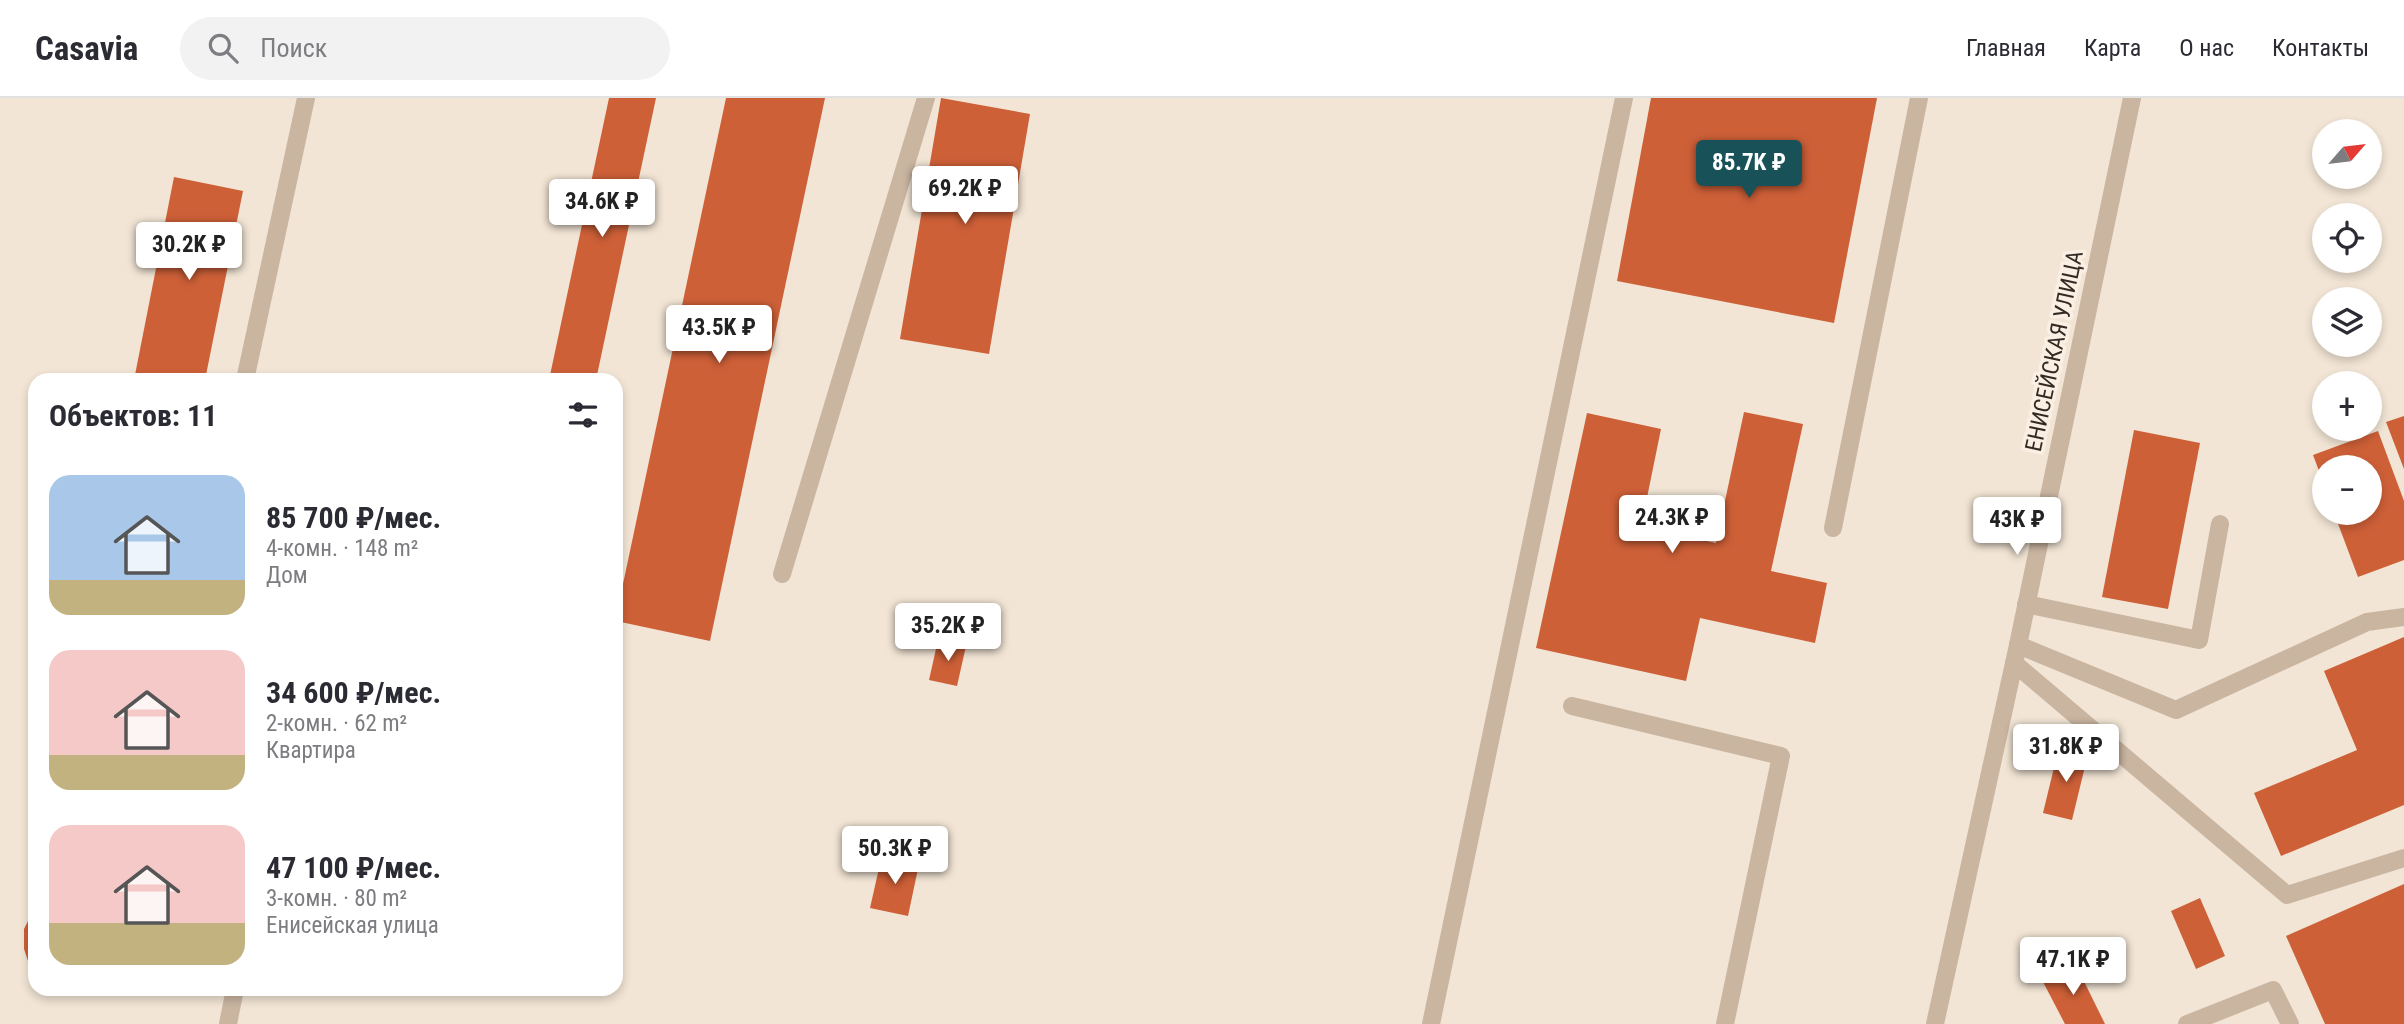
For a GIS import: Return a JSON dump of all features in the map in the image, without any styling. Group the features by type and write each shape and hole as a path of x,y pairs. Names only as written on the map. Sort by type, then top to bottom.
{"street":[{"path":"247,373 306,98"},
{"path":"782,574 926,98"},
{"path":"1431,1024 1624,98"},
{"path":"1833,528 1919,98"},
{"name":"ЕНИСЕЙСКАЯ УЛИЦА","path":"1935,1024 2018,645 2132,98"},
{"path":"2026,604 2199,640 2220,524"},
{"path":"2018,645 2176,709 2367,622 2404,617"},
{"path":"2014,663 2287,895 2404,858"},
{"path":"1572,706 1781,756 1725,1024"},
{"path":"2192,1023 2273,990 2290,1024"},
{"path":"228,1024 234,996"}],"building":[{"path":"609,98 656,98 597,373 550,373"},
{"path":"726,98 825,98 710,641 623,622 623,584"},
{"path":"941,98 1030,114 989,354 900,339"},
{"path":"1651,98 1877,98 1834,323 1617,281"},
{"path":"174,177 243,191 206,373 135,373"},
{"path":"1744,412 1803,424 1771,571 1827,583 1815,643 1700,618 1686,681 1536,648 1587,413 1661,429 1641,527 1716,543"},
{"path":"2404,416 2404,469 2386,422"},
{"path":"2134,430 2200,443 2168,609 2102,597"},
{"path":"2351,441 2382,441 2404,501 2404,560 2358,577 2338,525 2382,525 2382,455 2313,455"},
{"path":"2404,637 2404,805 2281,856 2254,793 2357,750 2324,671"},
{"path":"938,640 966,646 957,686 929,680"},
{"path":"2059,747 2088,754 2072,820 2043,813"},
{"path":"882,855 919,864 908,916 870,908"},
{"path":"2404,884 2404,1024 2325,1024 2286,936"},
{"path":"2200,898 2225,956 2196,969 2171,911"},
{"path":"28,921 28,961 24,949 24,929"},
{"path":"2075,963 2105,1024 2065,1024 2042,980"}]}
